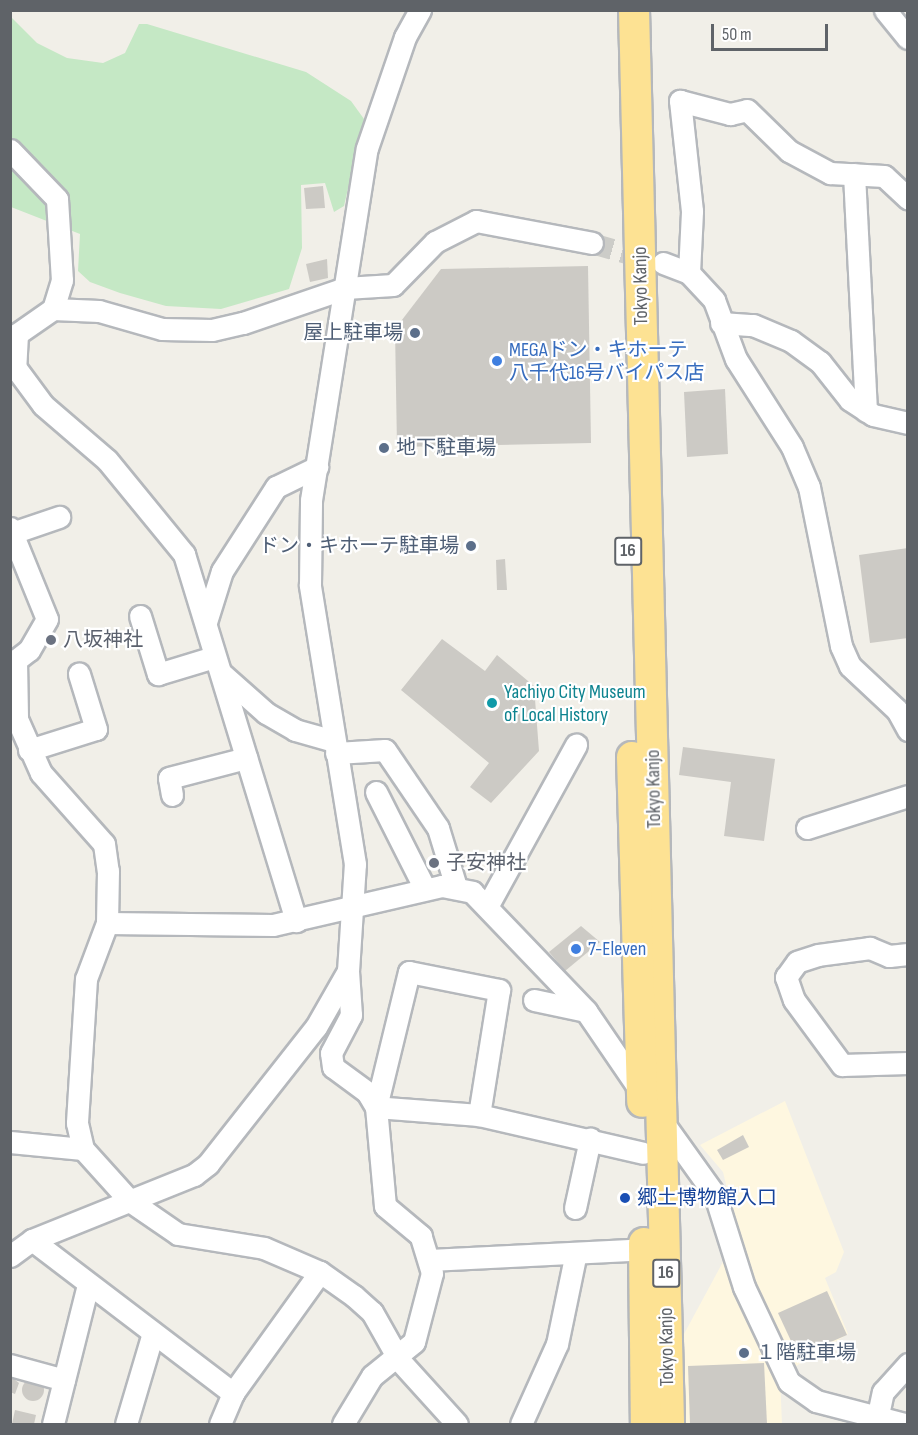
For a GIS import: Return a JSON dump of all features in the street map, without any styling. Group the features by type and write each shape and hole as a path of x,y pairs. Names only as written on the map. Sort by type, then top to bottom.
{"highway":[{"name":"Tokyo Kanjo","path":"614,10 643,1153 646,1425"},
{"name":"Tokyo Kanjo","path":"634,10 669,1425"}],"street":[{"path":"376,1107 367,1092 333,1067 331,1053 351,1015 348,972 356,910 354,864 310,585 317,467 367,148 405,37 420,10"},
{"path":"885,10 908,38"},
{"path":"689,273 693,211 680,101 730,114 747,110 789,151 830,173 884,176 908,198"},
{"path":"10,150 57,199 62,280 53,309"},
{"path":"854,174 866,411"},
{"path":"296,921 184,554 150,507 13,374 14,333 53,309 99,311 162,329 212,330 345,288 393,285 435,242 476,221 592,243"},
{"path":"663,263 689,273 714,300 736,359 792,447 809,487 845,656 897,710 908,730"},
{"path":"721,323 753,326 791,341 866,411 908,423"},
{"path":"206,622 222,571 276,487 317,467"},
{"path":"59,517 11,530 47,619 29,650 13,660 13,696 29,750 41,773 104,844 107,923 86,979 77,1123 83,1149 130,1201 178,1234 264,1248 320,1272 372,1312 399,1360 457,1425"},
{"path":"140,616 158,674 216,664"},
{"path":"216,664 266,713 295,730 335,747 385,750 438,828 456,887"},
{"path":"29,750 96,729 79,674"},
{"path":"488,905 576,746"},
{"path":"172,795 169,778 246,758"},
{"path":"375,792 425,889"},
{"path":"807,828 908,796"},
{"path":"107,923 155,928 296,921 356,910 425,889 456,887 488,905 586,1011 715,1195 744,1287 789,1382 816,1401 876,1420 904,1425"},
{"path":"908,954 889,956 870,948 818,955 797,963 786,978 794,1000 842,1065 908,1063"},
{"path":"10,1256 32,1240 130,1201 208,1164 316,1027 348,972"},
{"path":"343,1425 372,1376 399,1360 414,1342 430,1260 421,1236 385,1206 376,1107 409,972 499,990 479,1115"},
{"path":"534,1000 586,1011"},
{"path":"376,1107 479,1115 643,1153"},
{"path":"575,1208 590,1139"},
{"path":"10,1142 83,1149"},
{"path":"32,1240 88,1285 233,1393"},
{"path":"430,1260 575,1257 644,1249"},
{"path":"521,1425 557,1344 575,1257"},
{"path":"220,1425 233,1393 320,1272"},
{"path":"53,1425 88,1285"},
{"path":"126,1425 153,1334"},
{"path":"876,1420 884,1392 908,1364"},
{"path":"10,1365 64,1380"}],"shaded area":[{"path":"785,1101 844,1252 836,1272 825,1278 848,1334 780,1376 782,1424 686,1424 684,1334 738,1234 723,1172 700,1145"}],"green space":[{"path":"10,16 37,43 67,58 103,63 125,53 139,24 147,24 306,72 351,101 364,119 344,206 334,212 325,183 301,185 302,248 289,289 221,309 166,306 120,293 90,282 78,271 80,234 11,207"}],"building":[{"path":"323,186 325,208 306,209 304,188"},
{"path":"327,259 328,278 310,282 306,264"},
{"path":"588,266 591,443 397,447 395,329 441,269"},
{"path":"725,389 728,454 687,457 684,392"},
{"path":"908,548 908,638 870,643 859,555"},
{"path":"505,559 507,590 497,590 496,560"},
{"path":"442,639 485,671 497,655 534,686 539,751 491,803 470,787 489,763 401,690"},
{"path":"683,747 775,759 764,841 724,836 731,782 679,775"},
{"path":"581,926 600,942 565,971 549,952"},
{"path":"743,1135 749,1147 723,1160 717,1150"},
{"path":"827,1291 847,1335 798,1356 778,1313"},
{"path":"764,1363 767,1424 690,1424 688,1366"},
{"path":"10,1376 19,1383 15,1394 10,1392"},
{"path":"33,1379 41,1382 44,1390 41,1398 33,1401 25,1398 22,1390 25,1382"},
{"path":"15,1410 36,1415 34,1424 12,1424"}],"tunnel":[{"path":"592,243 651,260"}],"place":[{"name":"屋上駐車場","path":"415,333"},
{"name":"MEGAドン・キホーテ 八千代16号バイパス店","path":"497,361"},
{"name":"地下駐車場","path":"384,448"},
{"name":"ドン・キホーテ駐車場","path":"471,546"},
{"name":"八坂神社","path":"51,640"},
{"name":"Yachiyo City Museum of Local History","path":"492,703"},
{"name":"子安神社","path":"434,863"},
{"name":"7-Eleven","path":"576,949"},
{"name":"郷土博物館入口","path":"625,1198"},
{"name":"１階駐車場","path":"744,1353"}]}
